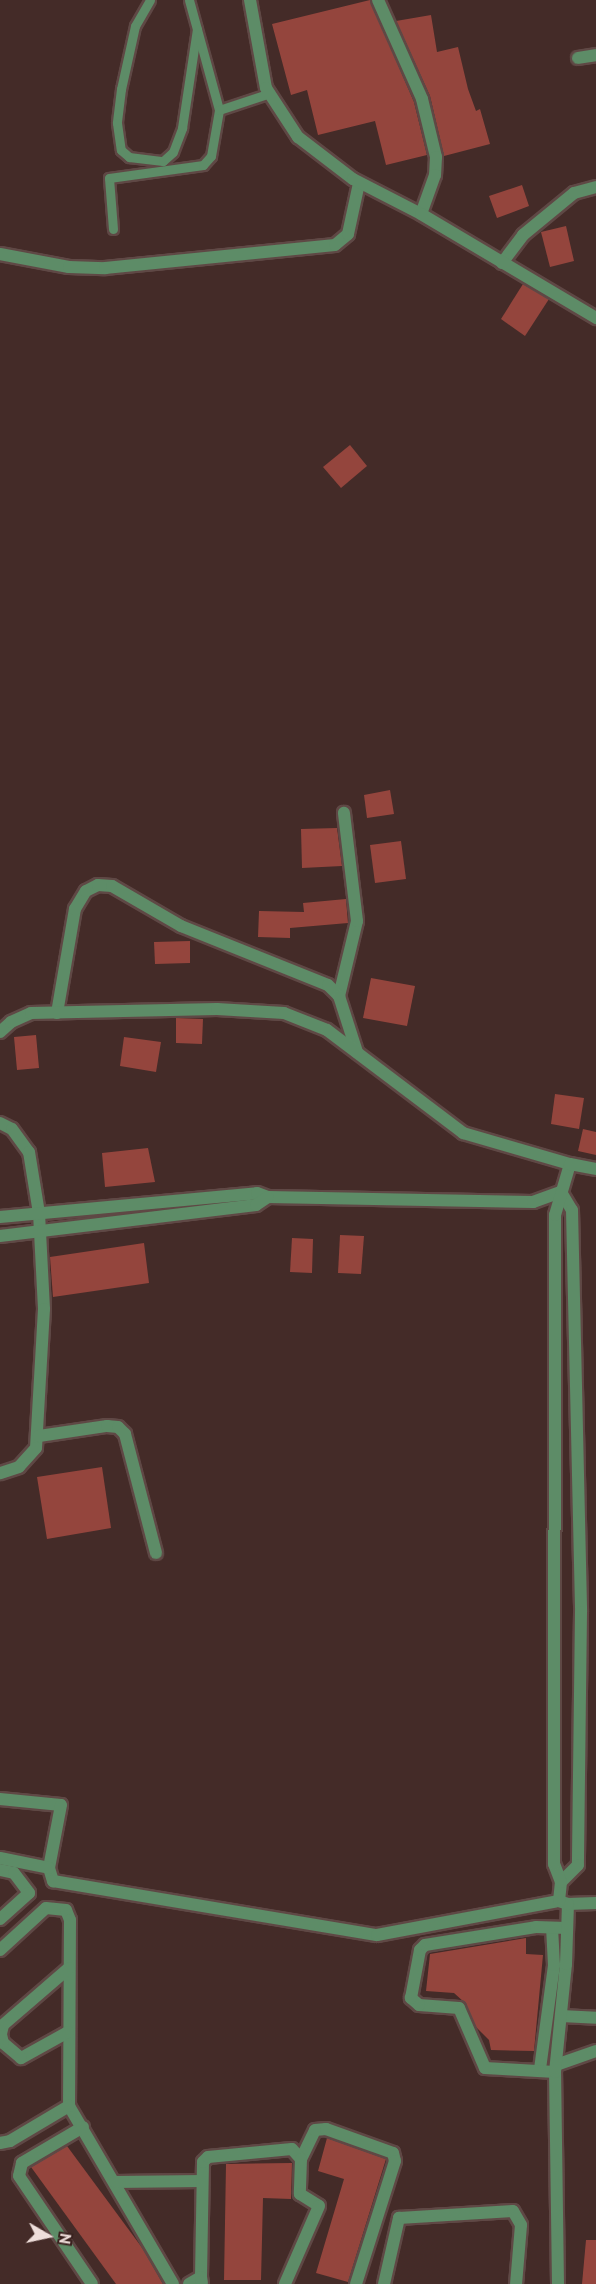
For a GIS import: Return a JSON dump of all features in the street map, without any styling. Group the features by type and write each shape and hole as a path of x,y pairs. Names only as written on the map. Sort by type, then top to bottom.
{"street":[{"path":"250,0 270,93 298,137 359,183 421,214 596,318"},
{"path":"378,0 422,99 436,157 435,175 421,214"},
{"path":"578,58 596,55"},
{"path":"0,254 69,267 105,268 335,245 348,234 359,183"},
{"path":"502,263 523,235 574,193 596,187"},
{"path":"344,813 357,921 339,996 357,1053"},
{"path":"57,1013 75,909 86,891 98,885 112,886 181,926 314,977 339,996"},
{"path":"0,1032 23,1015 217,1009 284,1013 327,1030 463,1133 570,1164 596,1169"},
{"path":"0,1122 18,1134 29,1152 39,1213 44,1309 39,1436 28,1459 19,1467 0,1473"},
{"path":"558,2284 555,2068 567,1928 561,1882 554,1864 553,1633 557,1514 555,1215 570,1164"},
{"path":"0,1217 169,1199 257,1193 268,1197 533,1202 561,1192"},
{"path":"561,1192 572,1210 581,1612 578,1865 561,1882"},
{"path":"0,1236 256,1205 268,1197"},
{"path":"169,1199 170,1215"},
{"path":"39,1436 107,1426 118,1427 125,1434 156,1553"},
{"path":"0,1799 61,1805 49,1868 53,1881 377,1935 563,1903 596,1903"},
{"path":"0,1858 49,1868"},
{"path":"0,1870 14,1873 29,1893 0,1919"},
{"path":"0,1950 46,1908 58,1906 66,1910 70,1920 69,2106 116,2182 173,2284"},
{"path":"567,1928 536,1926 422,1947 411,1998 419,2005 459,2008 481,2064 486,2068 555,2068 596,2051"},
{"path":"540,2069 554,1965 552,1928"},
{"path":"68,2032 21,2058 3,2043 1,2034 3,2025 69,1968"},
{"path":"561,2016 596,2018"},
{"path":"0,2143 69,2106"},
{"path":"83,2127 22,2163 19,2176 92,2284"},
{"path":"285,2284 319,2206 300,2194 301,2159 315,2130 326,2129 393,2153 395,2161 356,2284"},
{"path":"189,2284 201,2280 203,2162 208,2157 292,2149 301,2159"},
{"path":"116,2182 202,2181"},
{"path":"384,2284 399,2218 513,2211 521,2225 516,2284"}],"lane":[{"path":"150,0 135,26 121,90 117,123 121,150 129,157 163,160 173,152 182,128 197,30"},
{"path":"112,229 109,178 203,165 211,156 219,110 189,0"},
{"path":"219,110 270,93"}],"building":[{"path":"370,0 414,102 427,155 386,165 375,121 318,135 307,90 291,95 272,24"},
{"path":"431,15 437,52 458,47 468,89 476,111 480,109 490,144 444,156 430,96 396,21"},
{"path":"522,185 529,206 497,218 489,196"},
{"path":"566,226 574,261 550,267 541,232"},
{"path":"523,284 549,299 525,336 501,319"},
{"path":"350,445 367,466 341,488 323,467"},
{"path":"390,790 394,814 367,818 364,795"},
{"path":"337,828 342,866 302,868 301,829"},
{"path":"401,841 406,879 375,883 370,845"},
{"path":"346,899 348,923 290,928 290,938 258,937 259,911 304,912 303,903"},
{"path":"190,941 190,963 155,964 154,942"},
{"path":"371,978 415,986 407,1026 363,1018"},
{"path":"176,1018 203,1019 202,1044 176,1043"},
{"path":"36,1035 39,1068 17,1070 14,1037"},
{"path":"124,1037 161,1042 156,1072 120,1066"},
{"path":"555,1094 584,1098 579,1129 551,1124"},
{"path":"583,1129 596,1132 596,1155 578,1151"},
{"path":"148,1148 155,1182 105,1187 102,1153"},
{"path":"340,1235 364,1236 361,1274 338,1273"},
{"path":"292,1238 313,1239 312,1273 290,1272"},
{"path":"144,1243 149,1283 53,1297 50,1257"},
{"path":"102,1467 111,1528 47,1539 37,1477"},
{"path":"526,1938 526,1954 543,1955 534,2051 491,2050 489,2040 476,2027 464,2002 454,1993 426,1991 430,1954"},
{"path":"327,2138 386,2159 348,2282 316,2273 344,2179 318,2171"},
{"path":"67,2146 143,2249 163,2284 116,2284 31,2167"},
{"path":"292,2163 291,2199 263,2198 261,2280 224,2280 226,2164"},
{"path":"586,2240 596,2240 596,2284 582,2284"}]}
